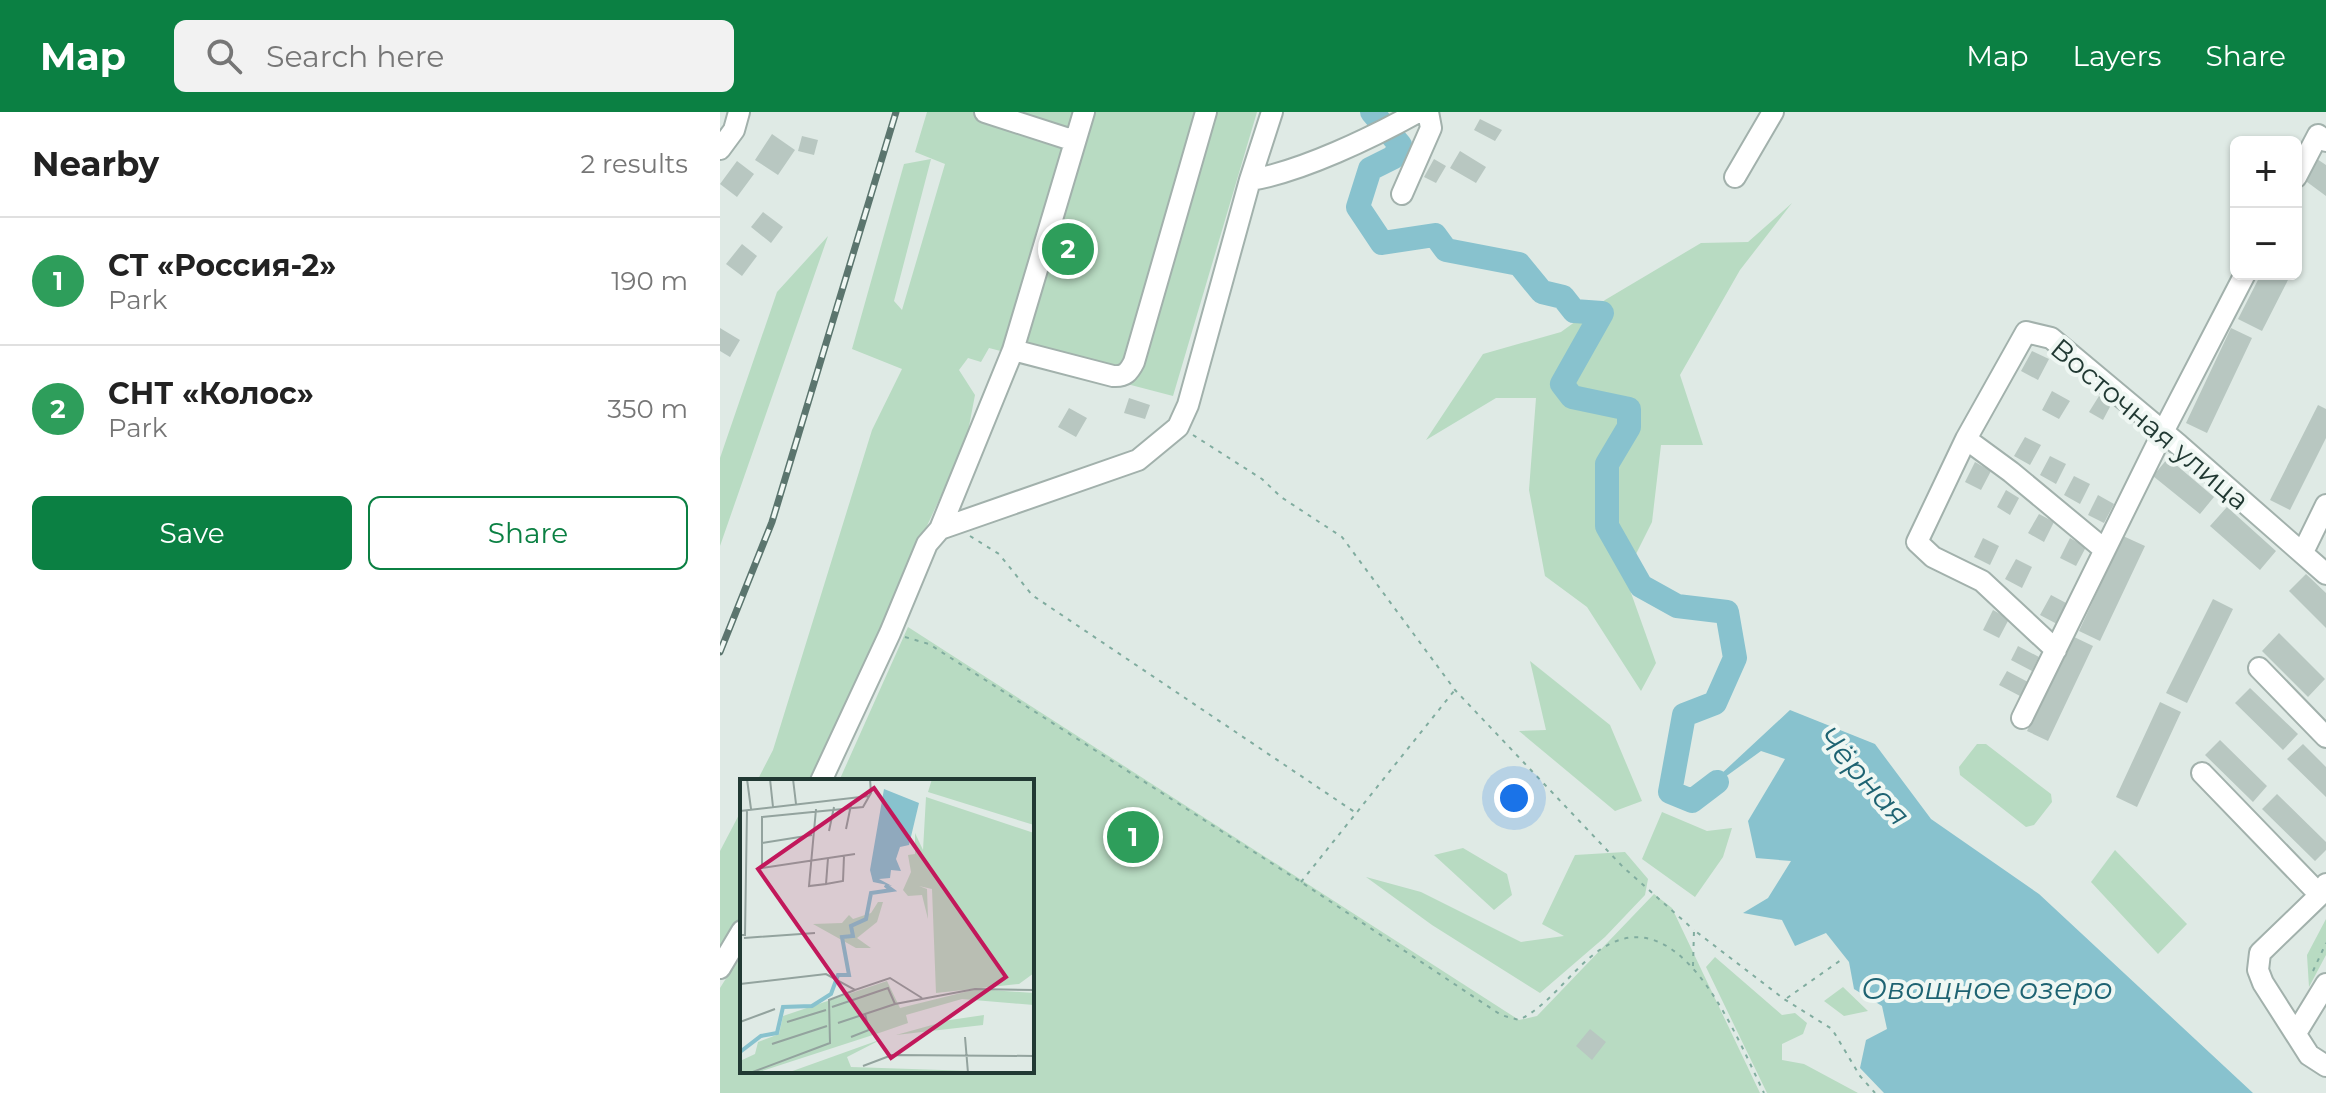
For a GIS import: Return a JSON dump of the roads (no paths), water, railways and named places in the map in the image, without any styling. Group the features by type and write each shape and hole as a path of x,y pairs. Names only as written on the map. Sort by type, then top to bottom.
{"street":[{"path":"720,149 734,130 739,112"},
{"path":"985,112 1075,141"},
{"path":"946,527 1013,350 1084,112"},
{"path":"1013,350 1113,376 1129,372 1206,112"},
{"path":"822,779 890,633 927,544 946,527 1138,460 1178,427 1188,405 1250,180 1272,112"},
{"path":"1402,194 1431,128 1428,112"},
{"path":"1735,177 1773,112"},
{"path":"1250,180 1273,177 1409,117"},
{"path":"2302,166 2318,135 2326,141"},
{"path":"2022,718 2242,280"},
{"name":"Восточная улица","path":"2056,650 1982,581 1933,557 1917,542 1966,439 2026,332 2051,338 2326,574"},
{"path":"1966,439 2105,550"},
{"path":"2303,552 2326,505"},
{"path":"2259,668 2326,737"},
{"path":"2202,773 2323,890 2260,953 2258,970 2263,983 2309,1055 2326,1066"},
{"path":"720,968 740,934"},
{"path":"2296,1033 2326,984"}],"water":[{"name":"Овощное озеро","path":"1790,710 1875,744 1931,819 2039,894 2253,1093 1884,1093 1860,1068 1866,1040 1887,1029 1882,1006 1854,989 1849,962 1826,933 1795,946 1782,920 1743,913 1768,898 1791,861 1756,858 1748,821 1785,759 1761,751 1692,801"}],"waterway":[{"name":"Чёрная","path":"1372,112 1400,145 1394,157 1370,169 1358,207 1382,243 1435,235 1446,250 1519,264 1542,292 1563,297 1574,311 1602,313 1562,384 1572,397 1629,409 1629,427 1607,464 1607,526 1641,586 1677,606 1727,612 1735,658 1715,703 1684,715 1670,792 1692,801 1717,782"}],"railway":[{"path":"720,652 772,522 896,112"}],"place":[{"name":"СНТ «Колос»","path":"1068,249"},
{"name":"СТ «Россия-2»","path":"1133,837"}]}
